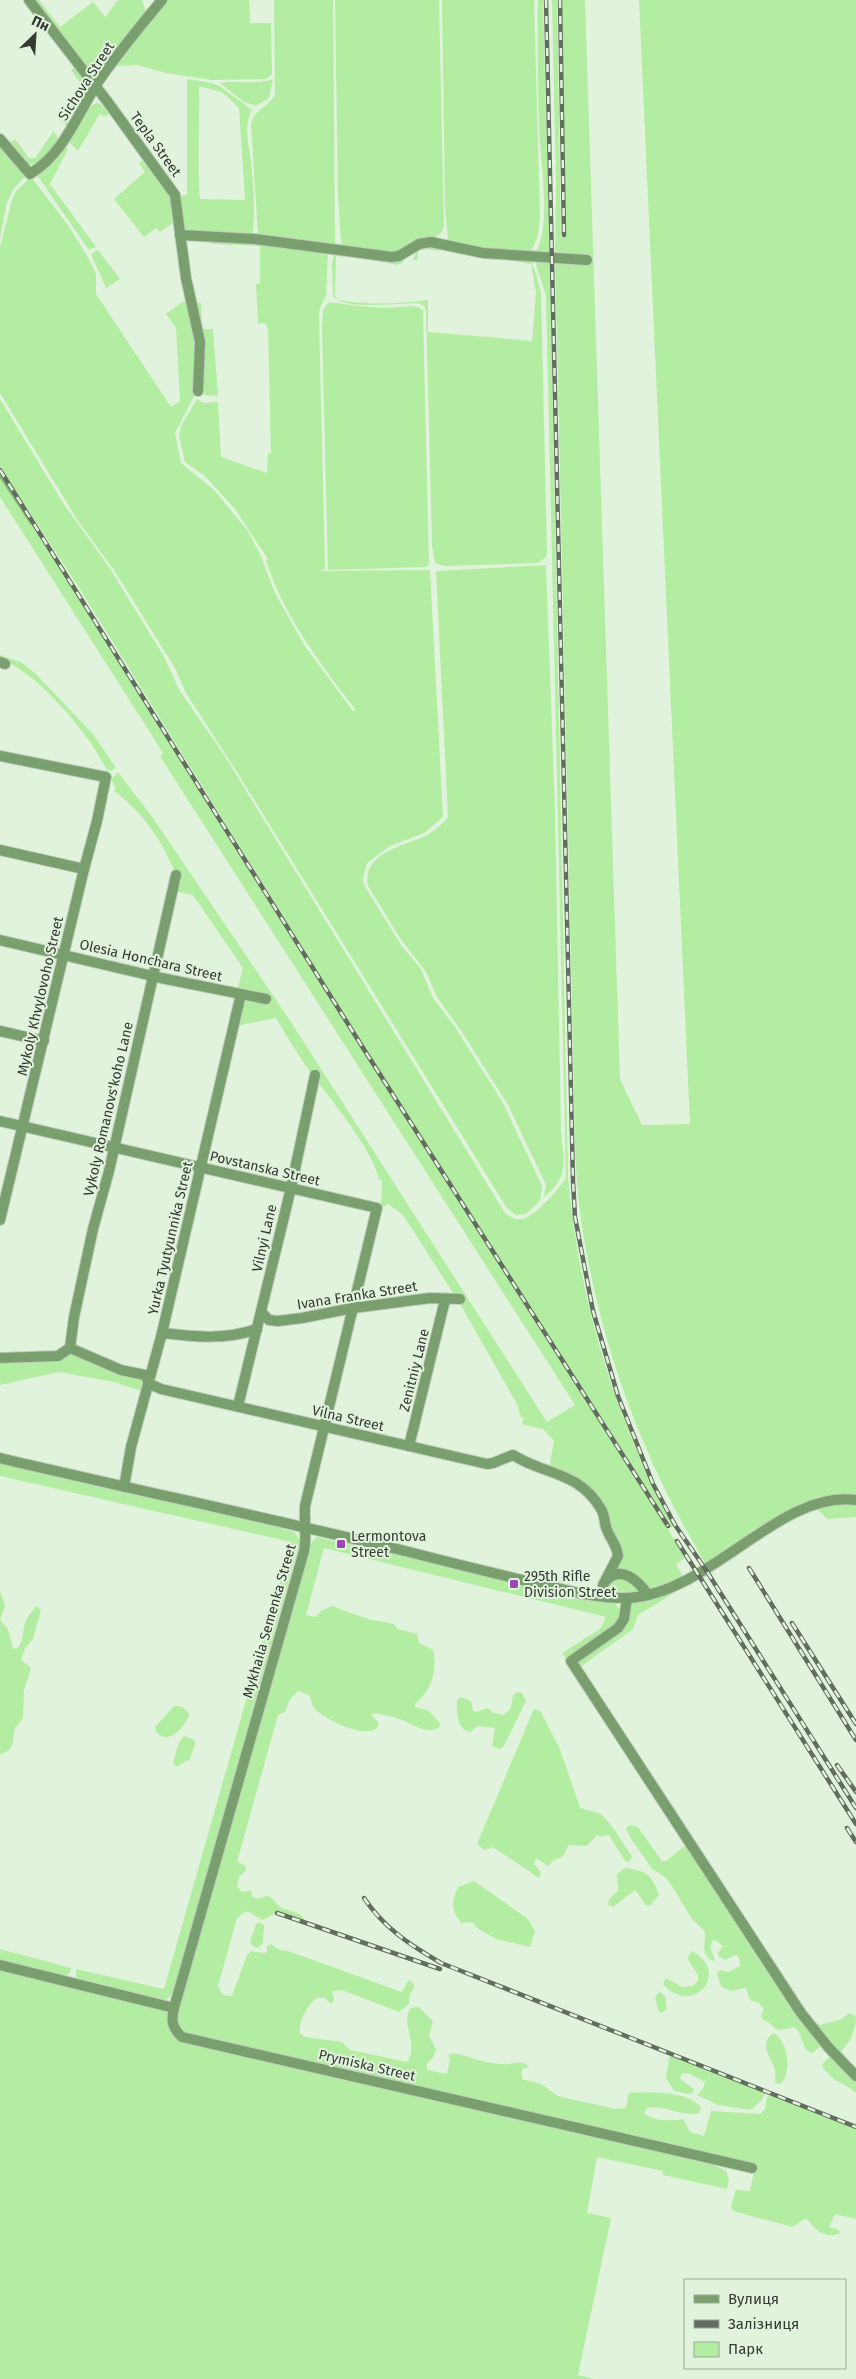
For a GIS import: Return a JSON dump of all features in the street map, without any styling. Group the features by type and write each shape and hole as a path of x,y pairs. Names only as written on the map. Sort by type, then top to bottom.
{"street":[{"name":"Tepla Street","path":"29,0 171,188 174,195 186,278 200,342 198,391"},
{"name":"Sichova Street","path":"0,139 30,174 44,165 52,157 95,87 162,0"},
{"path":"180,235 255,239 392,257 399,256 419,244 431,242 483,253 586,260"},
{"name":"Mykoly Khvylovoho Street","path":"0,756 106,777 24,1126 0,1218"},
{"path":"0,850 84,869"},
{"name":"Vykoly Romanovs'koho Lane","path":"70,1348 74,1317 176,875"},
{"name":"Olesia Honchara Street","path":"0,940 153,976 266,999"},
{"name":"Yurka Tyutyunnika Street","path":"124,1487 131,1447 150,1384 241,994"},
{"path":"0,1031 44,1041"},
{"name":"Vilnyi Lane","path":"238,1406 315,1075"},
{"name":"Povstanska Street","path":"0,1121 377,1208"},
{"name":"Mykhaila Semenka Street","path":"174,2008 301,1561 307,1529 305,1506 326,1427 377,1208"},
{"name":"Ivana Franka Street","path":"261,1312 269,1320 278,1321 353,1308 430,1298 460,1299"},
{"name":"Zenitniy Lane","path":"409,1446 445,1300"},
{"path":"162,1334 216,1337 235,1336 257,1329"},
{"path":"0,1358 58,1356 70,1348"},
{"name":"Vilna Street","path":"70,1348 121,1370 145,1375 150,1384 161,1389 487,1464 513,1455 527,1464 563,1474 573,1480 601,1508 606,1530 617,1546 618,1556 596,1596"},
{"path":"0,1458 596,1596 627,1598 648,1595 670,1588 698,1574 785,1518 816,1503 836,1499 856,1500"},
{"path":"603,1585 612,1576 622,1574 635,1579 648,1595"},
{"path":"627,1598 624,1620 618,1628 572,1661 801,2013 829,2048 856,2076"},
{"path":"0,1965 174,2008"},
{"name":"Prymiska Street","path":"174,2008 172,2024 182,2037 752,2168"}],"green space":[{"path":"31,0 39,0 60,27 93,2 105,17 118,0 142,0 146,12 98,78 92,79"},
{"path":"165,0 249,0 250,23 271,23 272,74 266,79 212,80 166,73 137,65 114,66"},
{"path":"274,0 333,0 335,245 258,235 251,125 258,112 275,95"},
{"path":"335,0 439,0 444,227 436,237 401,251 375,252 343,246 341,242 338,194"},
{"path":"442,0 534,0 540,216 538,235 531,252 501,252 448,242 445,207"},
{"path":"538,0 543,0 550,257 535,254 543,226 544,208 539,122"},
{"path":"552,0 557,0 561,237 566,237 561,0 585,0 620,1079 642,1125 690,1124 639,0 856,0 856,1497 825,1497 796,1507 705,1563 661,1481 626,1398 599,1311 589,1266 578,1199 555,256 556,183"},
{"path":"77,66 89,83 89,91 68,127 58,118 81,84 71,70"},
{"path":"187,79 212,83 221,87 252,110 247,128 254,198 252,236 188,231 183,227 177,196 187,195","holes":["199,86 222,92 239,108 245,200 200,199"]},
{"path":"273,79 269,98 256,106 244,102 220,83 261,82"},
{"path":"96,103 101,104 109,114 104,117 100,113 78,151 69,142 91,106"},
{"path":"50,127 60,140 37,165 27,164 11,142 15,139 29,158 35,158 53,132"},
{"path":"0,144 25,176 13,190 7,202 0,238"},
{"path":"64,147 68,149 50,184 96,247 89,250 37,175 53,163"},
{"path":"146,158 170,192 175,221 160,232 156,228 144,237 114,199 145,172 139,163"},
{"path":"31,177 68,225 86,254 96,274 96,294 171,407 180,401 176,328 166,314 182,302 189,301 197,342 198,388 175,433 181,463 214,490 247,530 260,554 275,593 304,645 353,711 356,710 304,639 293,620 273,580 266,560 268,559 235,509 205,476 185,462 179,436 181,426 197,399 204,403 218,402 221,457 267,473 268,453 271,453 268,329 265,323 258,324 256,284 260,283 260,246 211,244 212,238 328,252 326,295 319,315 325,569 319,571 430,570 443,817 424,833 390,846 367,863 363,879 364,885 401,945 421,969 433,998 455,1027 503,1103 542,1186 540,1201 526,1214 516,1215 507,1208 186,693 175,668 114,570 78,521 0,393 0,247 12,200 16,191"},
{"path":"424,244 531,262 541,292 546,557 538,563 444,566 435,563 432,545 426,310 424,306 418,303 360,305 338,300 383,303 428,300 428,332 532,341 536,293 531,264 439,249 439,251 419,248 417,260 413,260 418,247"},
{"path":"98,250 120,279 106,288 91,254"},
{"path":"335,251 404,262 397,265 336,254 335,296 338,300 333,296 332,263"},
{"path":"534,259 550,260 568,1178 581,1270 603,1358 634,1443 674,1526 671,1528 366,1050 81,591 0,467 0,399 63,503 109,567 163,655 180,691 226,758 505,1213 513,1218 523,1219 540,1208 566,1178 546,295"},
{"path":"329,302 371,307 414,306 423,310 429,565 425,567 328,570 322,330 323,310"},
{"path":"195,303 201,303 202,329 213,329 218,396 205,395 201,388"},
{"path":"0,472 364,1051 657,1511 685,1558 676,1564 683,1576 655,1588 635,1593 615,1594 605,1591 604,1588 620,1555 602,1507 549,1468 554,1441 543,1429 522,1424 524,1417 521,1417 517,1404 459,1302 403,1215 388,1204 381,1208 382,1180 379,1180 375,1167 360,1139 302,1060 276,1018 236,1026 237,991 243,968 193,895 174,891 177,882 182,882 164,849 140,815 114,791 116,789 111,779 118,772 153,818 291,1022 547,1422 575,1405 163,761 160,756 163,754 153,737 0,497"},
{"path":"546,565 555,811 561,1129 564,1158 562,1174 553,1189 544,1197 546,1185 508,1105 462,1032 437,997 426,972 400,938 368,886 367,875 377,859 385,853 433,831 448,817 436,571"},
{"path":"0,655 21,662 36,674 93,734 116,768 111,771 106,769 88,739 61,705 30,676 0,659"},
{"path":"70,1352 143,1378 145,1392 114,1382 59,1372 0,1385 0,1360"},
{"path":"0,1462 265,1524 294,1532 300,1540 174,1992 165,2001 81,1980 76,1977 76,1969 164,1989 291,1542 0,1476"},
{"path":"826,1504 856,1504 856,1517 827,1519 816,1508"},
{"path":"316,1537 615,1603 621,1611 616,1626 566,1659 562,1653 600,1629 606,1617 324,1548 306,1615 316,1617 321,1611 332,1606 368,1619 394,1624 397,1629 417,1634 419,1643 433,1650 435,1665 429,1687 415,1704 415,1707 429,1711 440,1723 439,1728 434,1730 424,1729 399,1719 374,1713 371,1715 378,1722 378,1727 365,1731 356,1730 337,1723 320,1713 314,1708 309,1695 298,1691 290,1699 285,1712 278,1715 237,1862 246,1866 246,1870 239,1877 237,1886 242,1892 251,1890 252,1896 258,1899 267,1896 282,1908 300,1914 304,1919 302,1921 277,1912 263,1920 246,1911 237,1918 218,1986 223,1995 232,1996 247,1955 251,1951 265,1953 267,1946 271,1944 280,1950 288,1951 402,1992 410,1980 415,1986 409,1996 409,2004 399,2012 342,1990 332,1991 334,2000 331,2004 325,1998 317,1998 307,2009 300,2029 300,2033 305,2037 342,2042 350,2050 407,2062 411,2048 407,2020 408,2014 411,2008 419,2007 433,2021 429,2036 436,2049 434,2056 427,2064 427,2070 447,2074 450,2060 448,2055 453,2053 493,2063 522,2063 529,2067 522,2069 522,2079 541,2084 558,2096 615,2109 625,2108 628,2095 631,2092 678,2095 701,2107 699,2113 692,2114 654,2107 647,2108 644,2113 658,2119 683,2119 690,2132 704,2136 711,2111 760,2114 765,2109 767,2096 784,2099 812,2109 856,2130 856,2219 835,2214 829,2227 839,2230 840,2233 826,2235 805,2219 792,2227 733,2211 731,2205 736,2190 750,2191 755,2166 185,2034 175,2021 311,1544"},
{"path":"697,1579 638,1615 633,1629 579,1668 578,1662 620,1631 630,1607 635,1601 650,1599"},
{"path":"0,1591 5,1606 0,1620"},
{"path":"36,1606 41,1610 33,1639 25,1648 21,1660 31,1668 24,1691 23,1718 15,1728 12,1746 0,1755 0,1620 8,1629 13,1648 16,1649 22,1641 25,1624 29,1616"},
{"path":"518,1692 522,1693 526,1701 504,1746 500,1749 492,1746 495,1728 477,1726 470,1732 465,1730 460,1724 457,1715 457,1700 461,1697 471,1701 473,1711 476,1712 487,1708 494,1713 504,1715 511,1708 513,1695"},
{"path":"174,1706 184,1709 189,1714 188,1717 181,1728 174,1734 163,1737 156,1732 155,1727"},
{"path":"535,1709 541,1712 559,1747 580,1807 600,1814 608,1821 630,1853 632,1858 629,1862 625,1861 609,1835 601,1837 597,1835 587,1846 569,1845 562,1857 554,1860 548,1866 536,1858 534,1863 541,1873 539,1878 493,1847 484,1850 477,1844"},
{"path":"184,1736 194,1740 195,1744 190,1759 176,1767 173,1762 178,1745"},
{"path":"630,1825 638,1827 662,1861 666,1861 686,1845 813,2021 820,2025 842,2019 849,2013 856,2017 852,2036 841,2051 856,2069 856,2093 832,2078 825,2070 822,2065 830,2056 821,2046 812,2053 806,2050 798,2030 793,2027 778,2030 763,2020 761,2016 764,2010 759,2003 750,2000 746,1988 731,1991 721,1987 717,1973 720,1970 728,1972 740,1966 739,1957 735,1955 725,1960 718,1956 723,1946 715,1940 712,1941 710,1947 715,1960 713,1961 708,1958 705,1951 704,1930 692,1919 665,1877 652,1869 630,1837 626,1828"},
{"path":"625,1868 647,1874 653,1882 659,1895 650,1906 646,1905 635,1890 613,1907 608,1905 609,1899 618,1891 617,1874"},
{"path":"474,1881 528,1919 535,1931 530,1947 496,1939 480,1930 472,1922 462,1923 458,1919 453,1902 458,1887"},
{"path":"260,1922 264,1925 263,1943 258,1948 250,1942 256,1924"},
{"path":"0,1949 71,1968 70,1973 64,1976 0,1962"},
{"path":"692,1951 703,1960 709,1970 708,1980 704,1988 696,1994 686,1996 674,1993 663,1984 666,1978 682,1987 693,1986 698,1981 698,1975 687,1958"},
{"path":"0,1968 165,2011 169,2015 174,2034 712,2164 726,2171 729,2180 727,2189 663,2175 663,2171 597,2157 587,2213 611,2218 578,2375 594,2379 0,2379"},
{"path":"660,1992 665,1996 667,2009 661,2013 658,2010 655,1997"},
{"path":"774,2033 783,2043 788,2065 787,2073 780,2084 775,2083 775,2068 766,2049 769,2036"},
{"path":"672,2055 762,2089 765,2094 762,2100 751,2110 718,2105 697,2095 703,2089 705,2082 688,2073 682,2073 680,2079 694,2089 693,2093 687,2094 674,2091 666,2078 669,2057"}],"waterway":[{"path":"0,476 31,523"}],"railway":[{"path":"546,0 575,1217 593,1311 618,1396 653,1484 675,1525 706,1570 856,1808"},
{"path":"560,0 564,235"},
{"path":"0,470 365,1051 668,1526"},
{"path":"677,1541 856,1824"},
{"path":"749,1568 856,1740"},
{"path":"792,1623 856,1724"},
{"path":"837,1765 856,1792"},
{"path":"847,1828 856,1842"},
{"path":"364,1898 380,1918 398,1935 441,1963 856,2127"},
{"path":"277,1913 440,1969"}],"place":[{"name":"Lermontova Street","path":"341,1544"},
{"name":"295th Rifle Division Street","path":"514,1584"}]}
